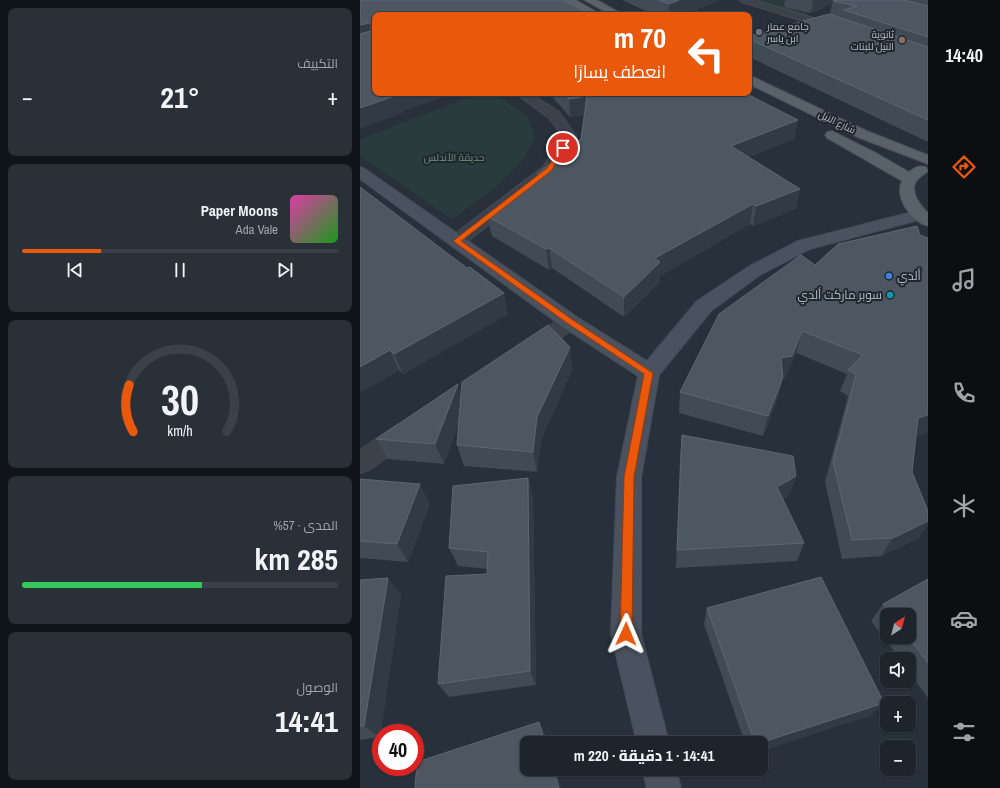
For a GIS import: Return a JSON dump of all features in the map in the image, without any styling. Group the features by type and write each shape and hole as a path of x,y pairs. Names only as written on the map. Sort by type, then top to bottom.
{"main road":[{"path":"568,0 591,12"},
{"path":"589,0 613,12"},
{"name":"شارع النيل","path":"752,80 862,134 928,160"},
{"path":"752,94 791,114"},
{"name":"شارع النيل","path":"818,128 871,156 910,179"},
{"path":"924,218 913,208 906,193 910,179 917,172 928,168"}],"street":[{"path":"745,0 845,32"},
{"path":"809,20 822,14"},
{"path":"457,241 549,170 570,137 554,115 526,96"},
{"path":"360,172 570,322 649,373"},
{"path":"651,736 626,634 629,477 649,373 704,306 754,271 804,245 924,218"},
{"path":"511,361 570,322"},
{"path":"360,462 419,423"},
{"path":"661,776 664,788"}],"green space":[{"path":"757,0 836,0 805,15"},
{"name":"حديقة الأندلس","path":"473,96 498,96 527,116 535,137 523,160 494,189 452,219 360,156 360,139"}],"building":[{"path":"360,0 563,0 586,12 372,12 372,96 394,96 360,108 360,34 371,31 371,24 360,25"},
{"path":"659,0 679,0 669,4"},
{"path":"903,0 928,6 928,37 844,10 857,6 833,1"},
{"path":"829,14 928,47 928,120 752,40 752,35"},
{"path":"566,96 587,96 569,99"},
{"path":"587,96 751,96 798,120 731,146 800,189 756,206 753,204 655,258 660,262 624,297 549,248 546,249 487,216 540,175 537,174 581,139"},
{"path":"360,187 467,268 470,267 504,293 394,354 390,350 360,367"},
{"path":"917,226 920,235 928,238 928,415 918,418 912,472 928,511 928,521 893,538 852,540 833,462 856,374 848,370 863,355 802,331 792,356 781,358 783,377 768,416 680,392 719,314 801,255 815,265 838,244"},
{"path":"548,325 570,347 537,417 533,452 457,445 462,382"},
{"path":"458,384 435,444 376,439"},
{"path":"682,435 793,456 796,476 777,487 804,543 677,550"},
{"path":"528,478 530,671 438,684 446,576 487,574 488,552 449,548 453,486"},
{"path":"360,479 420,484 397,544 360,541"},
{"path":"821,577 880,696 880,704 768,740 768,736 753,736 707,608"},
{"path":"388,578 364,726 360,726 360,580"},
{"path":"928,579 928,663 913,644 916,644 916,608 886,608 883,604"},
{"path":"539,722 543,736 520,736 520,776 555,776 559,788 415,788 416,776 424,776 424,760"}],"place":[{"name":"جامع عمار ابن ياسر","path":"759,32"},
{"name":"ثانوية النيل للبنات","path":"902,40"},
{"name":"ألدي","path":"889,276"},
{"name":"سوبر ماركت ألدي","path":"890,295"}],"route":[{"path":"563,148 549,170 457,241 570,322 649,373 629,477 626,634"}]}
